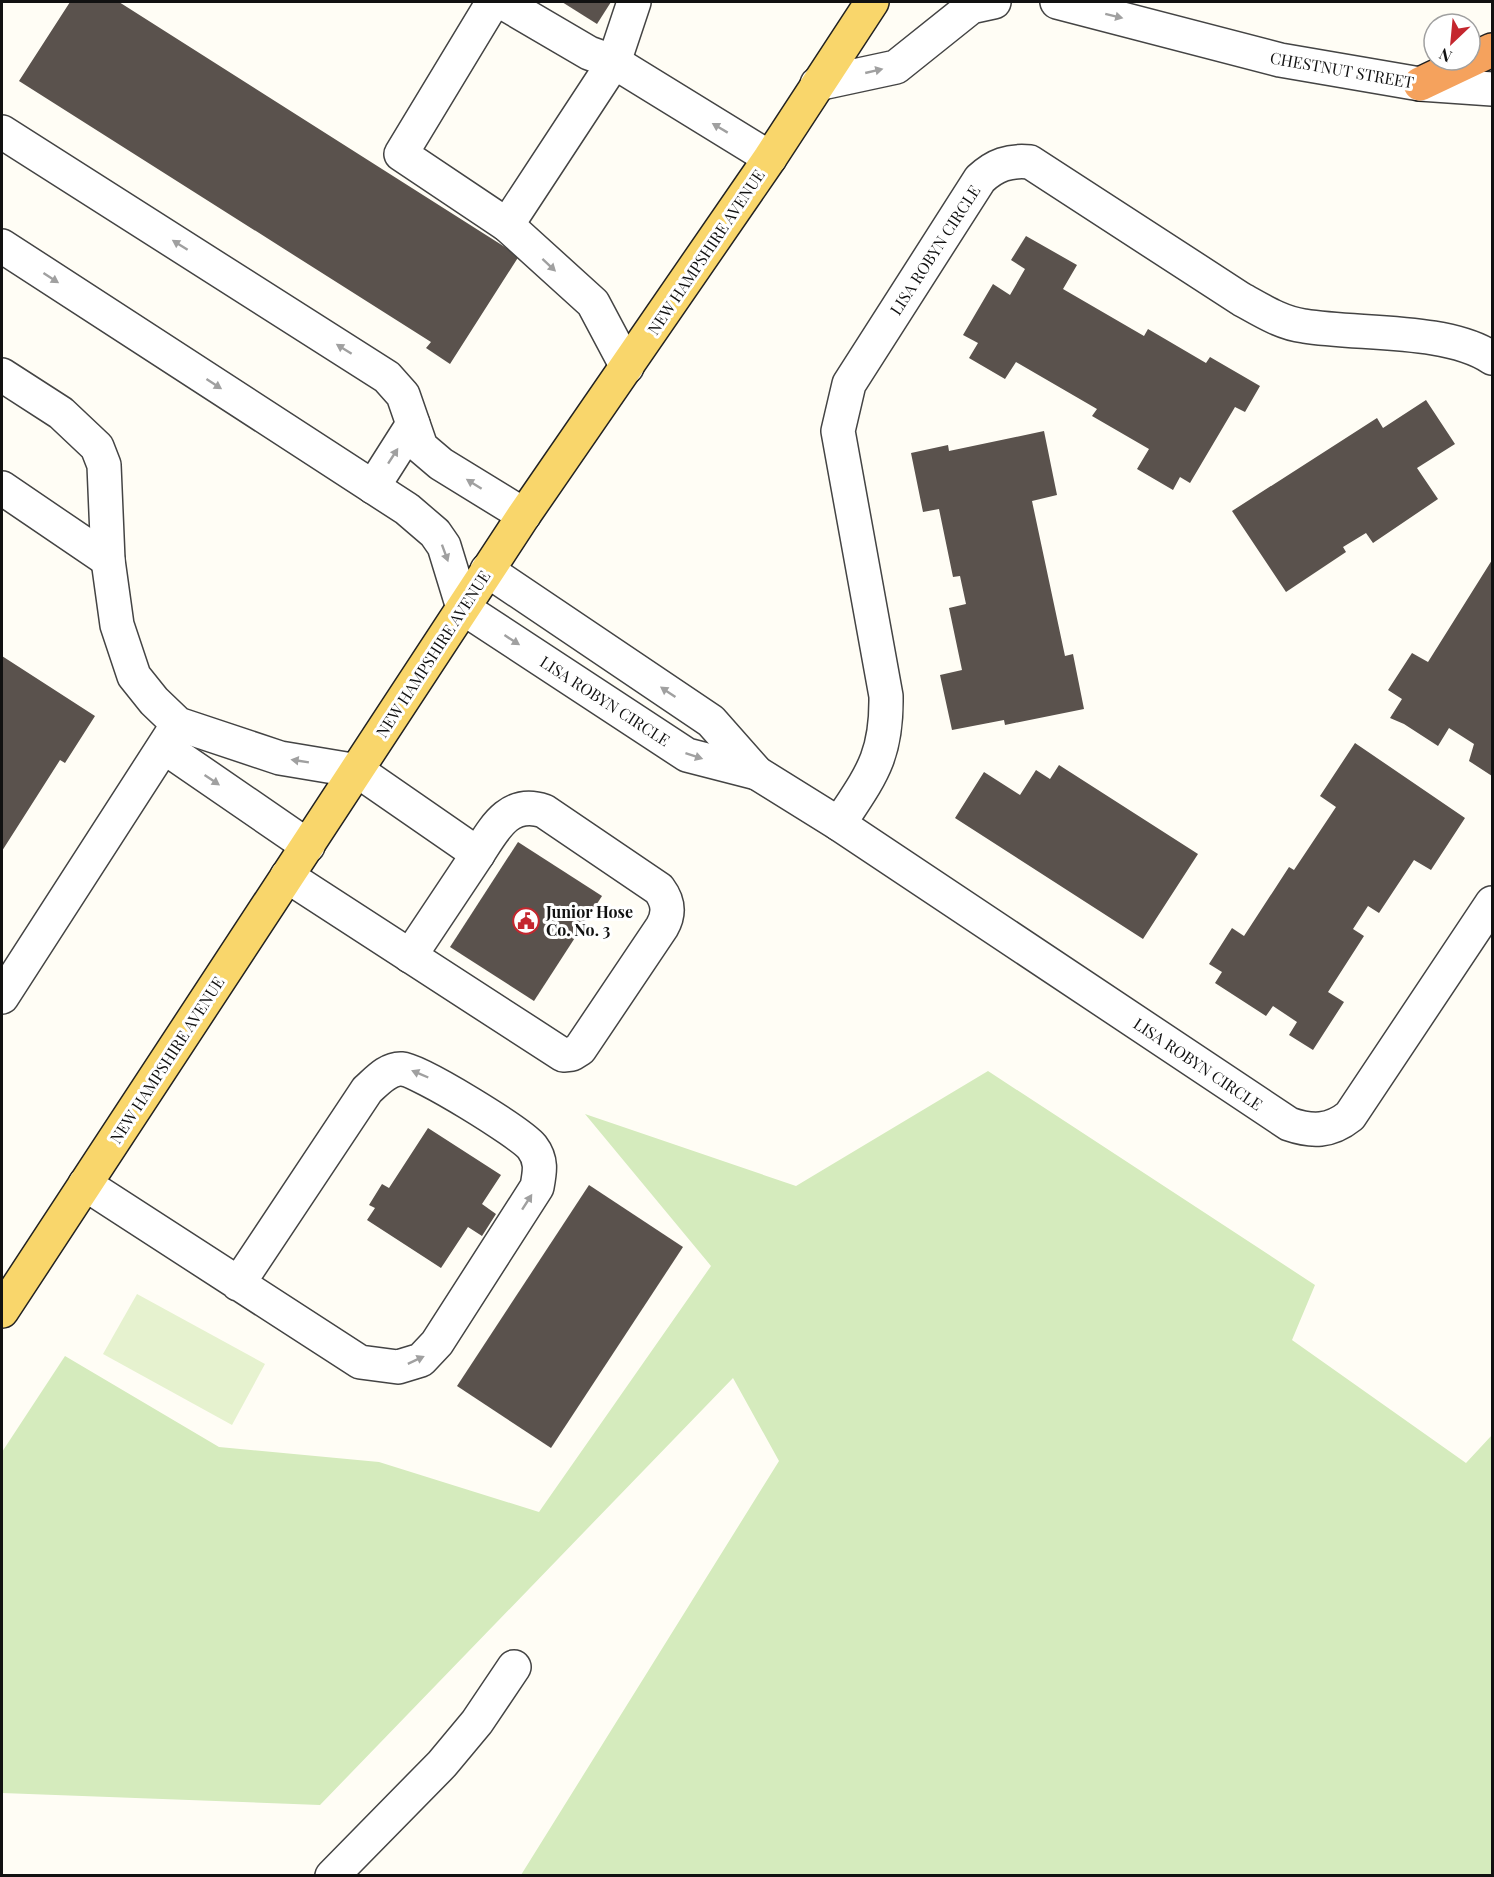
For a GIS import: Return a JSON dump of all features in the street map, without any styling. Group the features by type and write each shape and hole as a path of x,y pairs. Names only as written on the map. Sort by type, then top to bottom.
{"highway":[{"path":"1420,84 1492,50"}],"main road":[{"name":"NEW HAMPSHIRE AVENUE","path":"2,1311 524,515 770,158 872,2"}],"street":[{"path":"493,2 401,154 507,225 597,307 627,367"},
{"path":"502,2 589,53 614,62 770,158"},
{"path":"507,225 614,62 634,2"},
{"path":"817,84 896,67 971,7 994,2"},
{"name":"CHESTNUT STREET","path":"1058,2 1280,60 1420,84 1492,89"},
{"name":"CHESTNUT STREET","path":"1140,2 1194,36"},
{"path":"2,132 387,376 403,395 422,447 441,464 524,515"},
{"name":"LISA ROBYN CIRCLE","path":"839,824 876,767 886,720 885,696 838,431 849,384 980,179 988,172 1006,163 1030,162 1241,299 1271,316 1302,326 1432,339 1477,347 1492,358"},
{"path":"2,246 407,509 435,533 444,546 463,608"},
{"path":"2,375 61,413 97,447 104,465 108,560 117,625 134,676 154,701 171,736 308,846"},
{"path":"373,487 413,424"},
{"path":"2,488 108,560"},
{"name":"LISA ROBYN CIRCLE","path":"488,570 711,721 757,772 839,824 1289,1124 1307,1131 1332,1127 1350,1116 1492,903"},
{"name":"LISA ROBYN CIRCLE","path":"463,608 687,754 757,772"},
{"path":"171,736 358,771 478,854"},
{"path":"2,997 171,736"},
{"path":"287,876 410,956 563,1054 572,1054 580,1049 666,919 667,903 659,889 544,811 535,808 519,809 503,818 410,956"},
{"path":"85,1184 238,1284 360,1362 398,1367 421,1360 437,1343 537,1187 541,1164 531,1146 435,1081 413,1070 399,1068 384,1075 368,1090 238,1284"},
{"path":"332,1875 442,1764 477,1722 514,1667"}],"green space":[{"path":"988,1071 1315,1285 1292,1340 1466,1463 1492,1435 1492,1875 521,1875 779,1461 733,1378 320,1805 2,1793 2,1452 65,1356 219,1447 379,1462 539,1512 711,1266 585,1114 796,1186"},
{"path":"137,1294 265,1364 232,1425 103,1354"}],"building":[{"path":"70,2 119,2 519,256 450,364 426,348 431,342 19,81"},
{"path":"562,2 611,2 597,24"},
{"path":"1026,236 1077,265 1063,289 1144,336 1148,329 1206,363 1210,357 1260,386 1245,412 1235,407 1190,483 1180,477 1173,490 1137,469 1149,449 1092,416 1097,409 1016,362 1005,379 969,358 978,343 963,335 993,284 1010,295 1025,269 1011,260"},
{"path":"1426,400 1455,444 1417,468 1438,499 1373,543 1366,533 1343,547 1346,552 1286,592 1232,511 1377,418 1383,428"},
{"path":"1044,431 1057,495 1032,501 1065,656 1073,654 1084,709 1005,725 1004,720 952,730 940,675 962,670 949,608 966,604 960,576 953,577 939,509 923,512 911,453 948,445 949,451"},
{"path":"1492,560 1492,776 1469,761 1474,744 1449,728 1438,746 1404,724 1390,718 1402,699 1388,690 1412,653 1428,662"},
{"path":"2,656 95,716 65,763 60,760 2,851"},
{"path":"1355,743 1465,818 1431,870 1414,860 1379,913 1368,906 1353,929 1364,936 1328,992 1344,1002 1313,1050 1289,1035 1297,1022 1273,1006 1266,1016 1215,983 1222,972 1209,964 1232,928 1244,936 1289,867 1294,870 1336,807 1320,796"},
{"path":"1059,765 1198,854 1143,939 955,818 984,772 1020,795 1036,770 1050,779"},
{"name":"Junior Hose Co. No. 3","path":"518,842 602,896 534,1001 450,947"},
{"path":"428,1128 501,1175 482,1204 496,1214 482,1236 468,1227 441,1268 367,1220 375,1208 369,1205 382,1184 389,1188"},
{"path":"589,1185 683,1247 551,1448 457,1386"}],"place":[{"name":"Junior Hose Co. No. 3","path":"526,921"}]}
